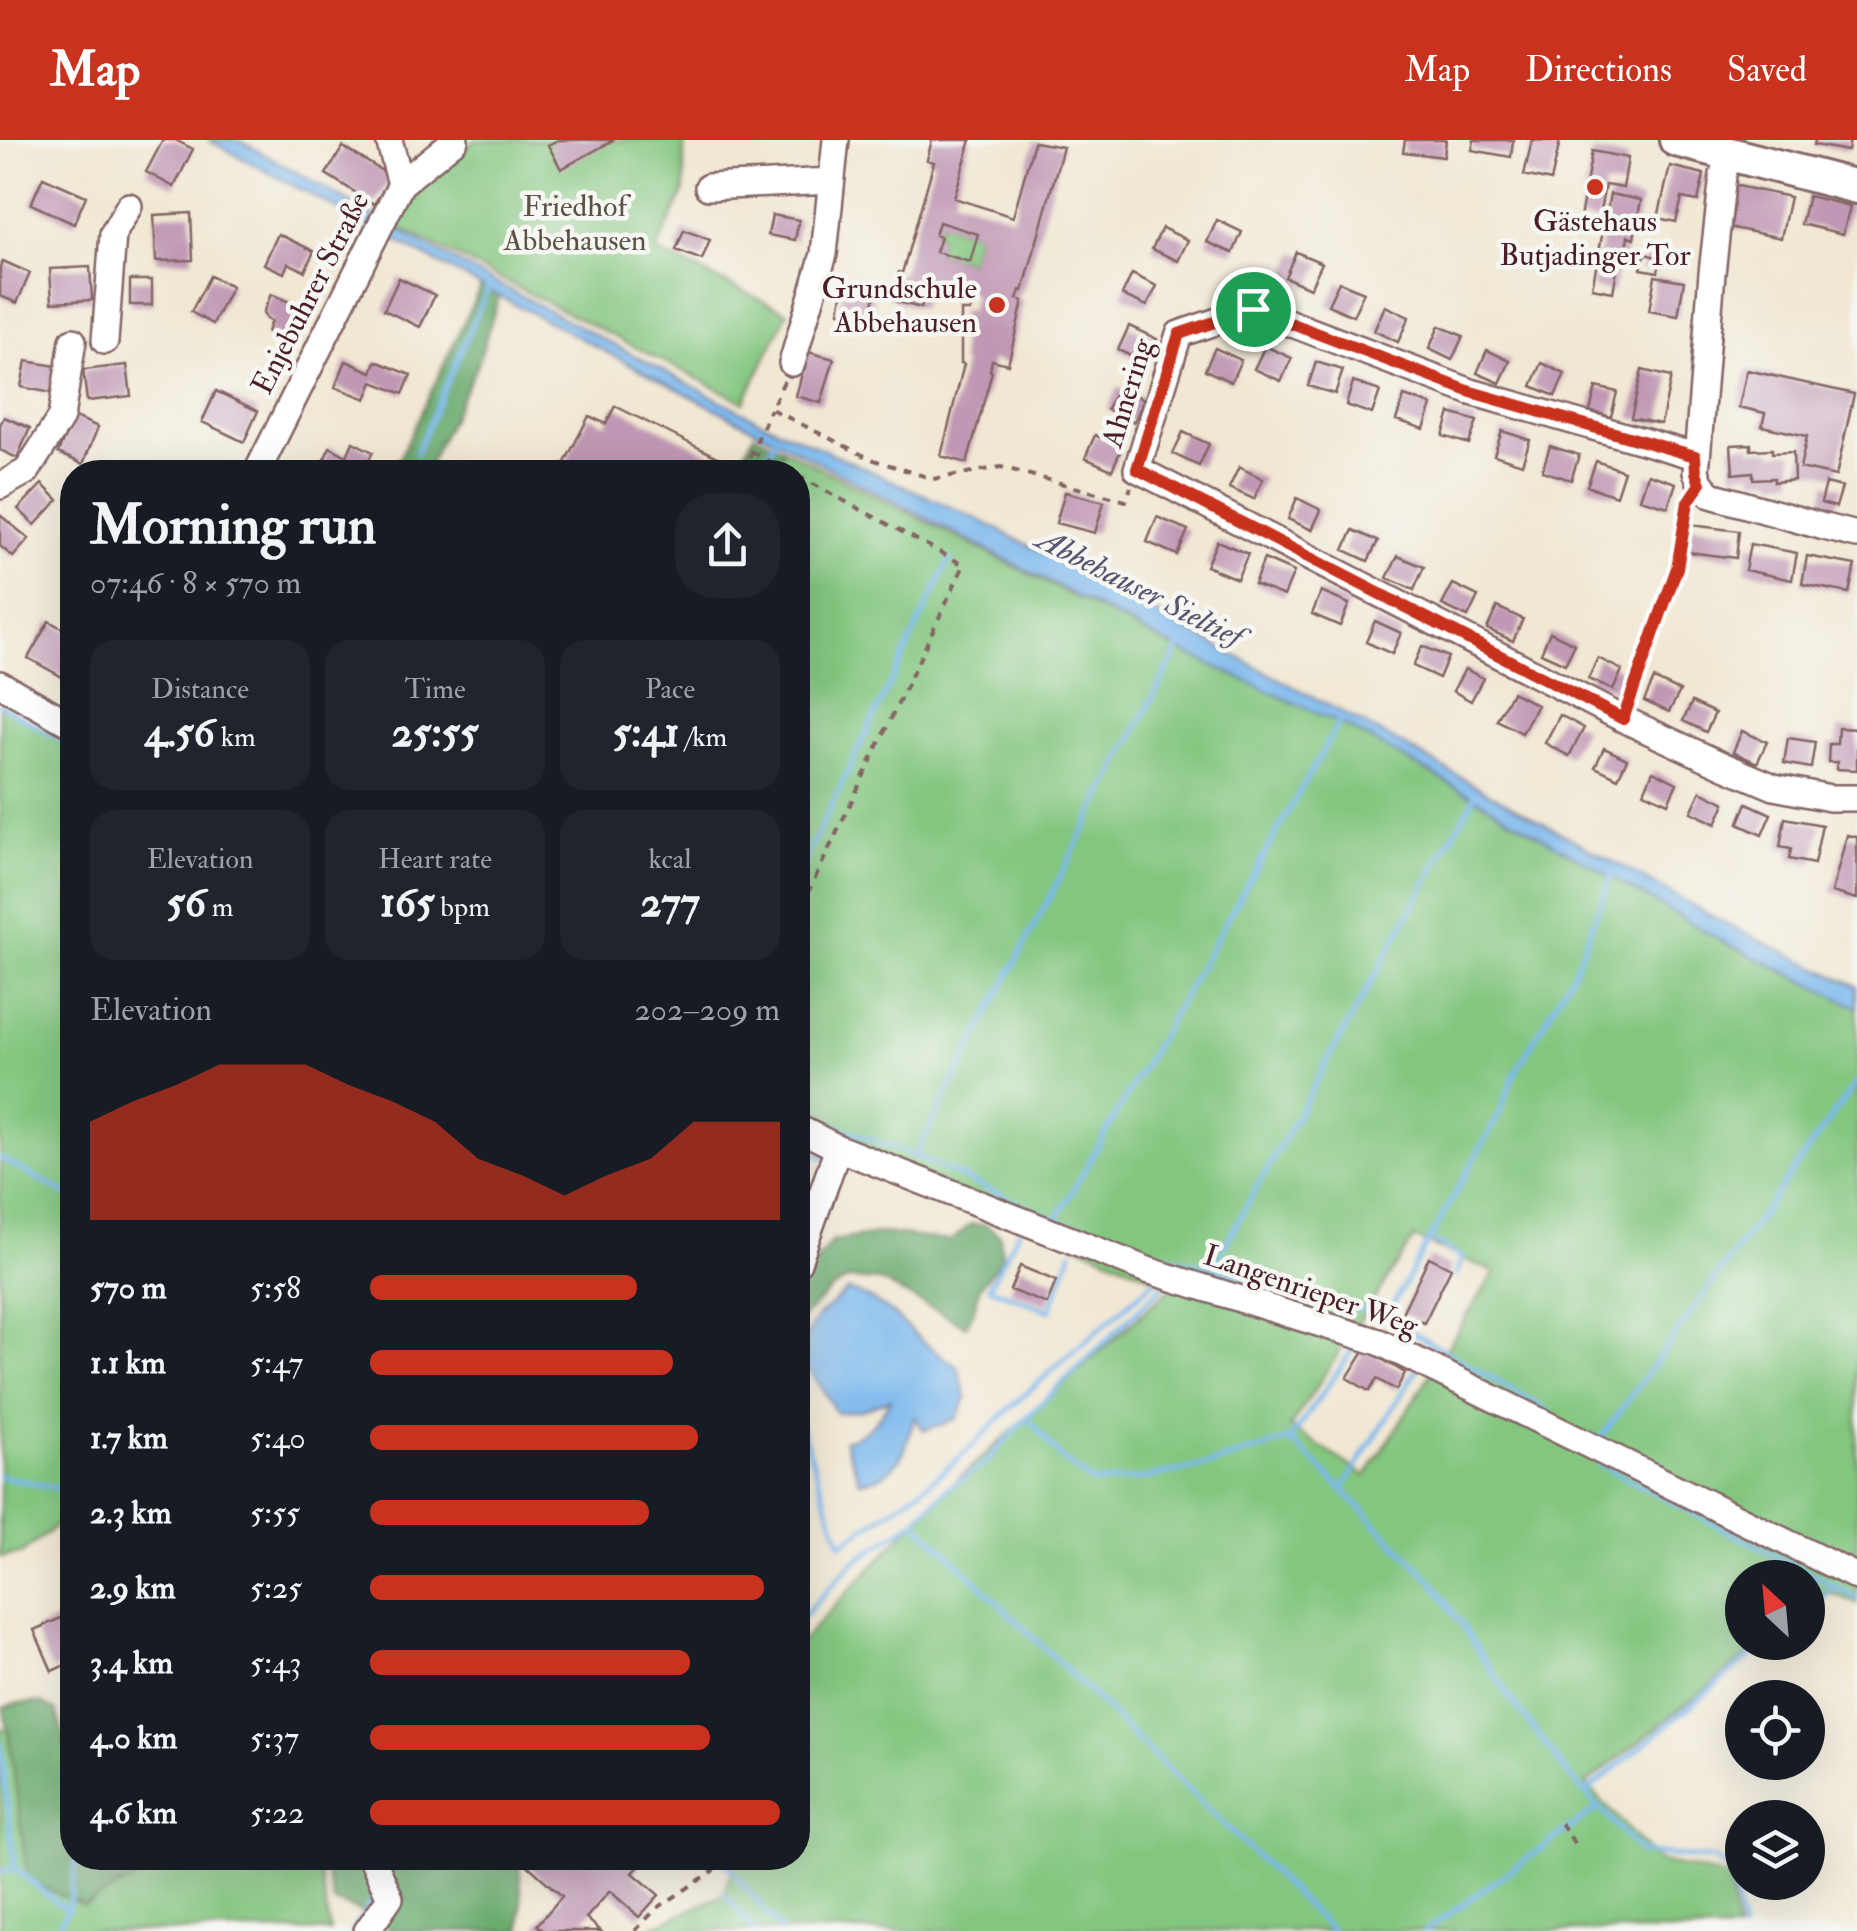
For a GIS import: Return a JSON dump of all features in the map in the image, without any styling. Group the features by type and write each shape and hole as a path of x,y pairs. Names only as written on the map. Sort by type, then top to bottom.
{"main road":[{"path":"1676,140 1857,187"}],"street":[{"name":"Enjebuhrer Straße","path":"263,460 401,184 388,140"},
{"path":"401,184 455,140"},
{"path":"792,363 824,254 836,140"},
{"path":"1729,152 1714,254 1695,456 1700,484 1711,495 1857,534"},
{"path":"708,187 831,182"},
{"path":"105,341 113,234 129,206"},
{"name":"Ahnering","path":"1695,456 1471,392 1253,309 1179,334 1137,469 1623,719 1774,787 1830,798 1857,798"},
{"path":"0,486 26,471 61,417 73,341"},
{"path":"0,684 60,718"},
{"path":"810,1134 838,1148 810,1228"},
{"name":"Langenrieper Weg","path":"838,1148 1147,1270 1380,1342 1857,1576"},
{"path":"367,1931 390,1898 377,1870"}],"path":[{"path":"748,460 792,363"},
{"path":"772,409 871,458 932,478 1001,468 1126,501 1137,469"},
{"path":"752,452 768,460"},
{"path":"810,482 964,565 810,889"},
{"path":"1623,719 1677,568 1688,502 1700,484"},
{"path":"1561,1822 1576,1846"},
{"path":"635,1931 656,1910 713,1870"}],"green space":[{"name":"Friedhof Abbehausen","path":"475,140 684,140 684,192 656,251 788,312 744,402 396,226 413,189"},
{"path":"939,222 978,234 970,262 936,252"},
{"path":"481,286 499,296 478,363 431,460 399,460"},
{"path":"754,434 783,449 778,460 742,460"},
{"path":"783,449 805,460 778,460"},
{"path":"810,463 1183,652 1347,727 1718,939 1857,1007 1857,1604 1825,1593 1825,1560 1725,1560 1725,1660 1742,1660 1586,1784 1657,1861 1725,1877 1725,1900 1731,1900 1737,1931 644,1931 725,1894 731,1870 810,1870 810,1632 940,1495 1173,1286 810,1122","holes":["1414,1238 1495,1272 1366,1476 1290,1427"]},
{"path":"0,704 60,741 60,1523 21,1554 0,1557"},
{"path":"971,1224 986,1225 1000,1235 1002,1258 979,1288 966,1326 880,1281 849,1279 830,1290 810,1310 810,1270 832,1241 883,1233 951,1241"},
{"path":"15,1703 41,1703 56,1710 60,1723 60,1870 137,1870 135,1879 84,1905 28,1881 3,1708"},
{"path":"0,1728 8,1729 29,1881 134,1879 137,1870 319,1870 330,1931 0,1931"},
{"path":"325,1870 520,1870 521,1931 393,1931 334,1902"}],"water":[{"path":"208,140 239,140 460,264 756,419 986,523 1379,732 1728,925 1857,986 1857,1007 1718,939 1347,727 1183,652"},
{"path":"848,1290 882,1306 958,1367 966,1398 956,1420 924,1430 915,1417 897,1462 880,1476 860,1481 844,1440 872,1425 890,1399 862,1410 836,1413 810,1372 810,1330 818,1316"}],"building":[{"path":"163,140 175,140 193,149 174,187 146,172"},
{"path":"558,140 614,140 561,169 548,145"},
{"name":"Grundschule Abbehausen","path":"932,140 971,140 954,198 1013,217 1034,142 1063,147 1023,291 1017,299 1023,301 1008,364 992,360 967,463 941,456 964,364 961,311 970,311 974,294 929,282 921,308 894,301 899,284 896,282 899,272 902,273 934,162 927,160","holes":["939,222 978,234 970,262 936,252 941,237 935,235"]},
{"path":"1405,140 1446,140 1444,157 1403,152"},
{"path":"1474,140 1513,140 1511,157 1472,150"},
{"path":"1532,140 1560,141 1551,181 1524,175"},
{"path":"1815,140 1850,140 1848,151 1814,145"},
{"path":"343,147 392,177 374,204 326,174"},
{"name":"Gästehaus Butjadinger Tor","path":"1592,151 1628,158 1623,188 1605,185 1598,222 1580,218"},
{"path":"1670,166 1704,174 1698,201 1682,198 1676,222 1658,218"},
{"path":"43,177 86,196 74,224 31,204"},
{"path":"1733,185 1790,197 1781,238 1724,226"},
{"path":"1610,194 1641,200 1634,238 1628,236 1613,292 1592,288"},
{"path":"1808,196 1850,206 1843,234 1801,224"},
{"path":"191,213 193,260 156,261 154,215"},
{"path":"772,215 799,220 795,240 768,235"},
{"path":"1217,220 1242,232 1233,253 1207,242"},
{"path":"1162,228 1188,240 1178,261 1152,249"},
{"path":"684,230 710,240 702,260 676,250"},
{"path":"278,234 314,251 305,271 288,263 284,273 264,264"},
{"path":"1296,252 1322,263 1310,288 1285,277"},
{"path":"1645,254 1661,258 1658,272 1641,269"},
{"path":"3,261 30,273 17,303 0,296"},
{"path":"90,267 92,300 52,302 50,269"},
{"path":"1132,274 1157,286 1147,306 1122,295"},
{"path":"210,276 232,286 213,324 191,312"},
{"path":"1655,276 1684,281 1678,316 1649,311"},
{"path":"399,278 435,295 420,327 384,310"},
{"path":"130,280 152,280 152,305 130,305"},
{"path":"1339,282 1364,292 1353,316 1328,305"},
{"path":"843,288 875,293 871,317 839,312"},
{"path":"271,294 294,304 291,310 304,315 292,343 267,332 271,321 263,313"},
{"path":"1385,306 1409,317 1398,342 1374,331"},
{"path":"1129,326 1157,339 1146,363 1118,350"},
{"path":"1439,326 1463,336 1452,360 1429,349"},
{"path":"1265,346 1292,358 1281,381 1254,369"},
{"path":"1215,348 1241,360 1231,382 1205,370"},
{"path":"1487,350 1510,361 1500,383 1477,373"},
{"path":"808,352 834,359 821,403 796,396"},
{"path":"26,361 56,366 52,393 21,387"},
{"path":"346,361 372,372 376,361 411,375 403,394 373,382 366,399 335,387"},
{"path":"1316,362 1343,370 1335,394 1308,386"},
{"path":"1542,363 1565,374 1555,396 1532,386"},
{"path":"127,365 131,396 87,401 83,370"},
{"path":"1642,370 1671,377 1661,424 1631,418"},
{"path":"1747,370 1854,394 1836,476 1800,468 1807,436 1762,426 1765,413 1739,407"},
{"path":"1353,382 1380,391 1372,414 1346,405"},
{"path":"1118,387 1144,399 1134,422 1107,409"},
{"path":"1596,387 1617,392 1611,417 1590,411"},
{"path":"216,391 258,411 244,442 202,422"},
{"path":"1404,396 1432,405 1424,429 1396,420"},
{"path":"615,406 719,458 566,460 589,416 606,424"},
{"path":"1450,413 1477,421 1469,444 1443,436"},
{"path":"73,416 98,427 85,460 58,453"},
{"path":"4,417 30,428 17,458 0,450 0,425"},
{"path":"1502,431 1530,440 1522,464 1494,455"},
{"path":"1183,432 1209,444 1199,466 1173,454"},
{"path":"1095,435 1122,447 1112,470 1085,458"},
{"path":"353,442 373,452 369,460 324,460 330,447 347,456"},
{"path":"1751,444 1751,450 1793,452 1794,480 1753,479 1753,472 1733,474 1731,445"},
{"path":"1550,446 1579,455 1571,480 1542,471"},
{"path":"1596,461 1624,471 1616,496 1587,486"},
{"path":"1239,467 1263,479 1254,499 1229,488"},
{"path":"1648,474 1676,483 1668,507 1640,499"},
{"path":"1826,483 1842,487 1836,507 1821,503"},
{"path":"42,484 58,500 35,525 18,509"},
{"path":"1065,492 1104,502 1095,533 1056,523"},
{"path":"1297,498 1321,510 1312,530 1288,519"},
{"path":"0,515 29,539 13,557 0,546"},
{"path":"1157,517 1188,530 1177,555 1147,542"},
{"path":"1691,525 1739,531 1736,558 1688,552"},
{"path":"1353,530 1378,541 1368,561 1344,550"},
{"path":"1217,541 1248,554 1237,579 1206,566"},
{"path":"1750,544 1797,553 1792,580 1745,570"},
{"path":"1398,556 1424,567 1414,590 1387,578"},
{"path":"1807,556 1855,565 1849,593 1802,584"},
{"path":"1264,559 1294,572 1284,596 1254,584"},
{"path":"1453,584 1478,596 1468,617 1442,605"},
{"path":"1321,592 1349,604 1340,626 1312,614"},
{"path":"1497,607 1523,619 1513,641 1487,629"},
{"path":"49,621 60,627 60,676 28,658"},
{"path":"1375,621 1401,633 1392,654 1366,642"},
{"path":"1550,632 1575,644 1565,664 1541,653"},
{"path":"1422,646 1448,657 1439,678 1413,666"},
{"path":"1598,658 1622,670 1613,690 1588,679"},
{"path":"1465,669 1483,678 1471,701 1453,691"},
{"path":"1654,679 1680,691 1669,712 1644,701"},
{"path":"1512,692 1537,705 1522,733 1497,720"},
{"path":"1692,702 1715,713 1706,732 1683,721"},
{"path":"1560,715 1584,728 1569,756 1545,743"},
{"path":"1838,728 1857,729 1857,770 1836,769 1837,762 1828,762 1829,744 1837,744"},
{"path":"1742,731 1767,742 1757,763 1733,752"},
{"path":"1788,738 1815,742 1811,768 1784,763"},
{"path":"1604,748 1627,759 1618,778 1595,767"},
{"path":"1653,771 1677,783 1668,803 1644,792"},
{"path":"1701,791 1725,803 1716,824 1691,812"},
{"path":"1747,803 1771,814 1762,835 1738,824"},
{"path":"1785,818 1822,825 1814,864 1789,859 1791,849 1780,847"},
{"path":"1847,835 1857,837 1857,899 1832,892"},
{"path":"1429,1257 1451,1268 1424,1323 1402,1313"},
{"path":"1020,1266 1056,1281 1047,1304 1010,1290"},
{"path":"1365,1349 1405,1373 1396,1390 1377,1379 1369,1391 1347,1378"},
{"path":"60,1618 60,1667 52,1671 34,1630"},
{"path":"533,1870 636,1870 633,1873 659,1895 639,1917 610,1891 586,1918 601,1931 544,1931 537,1925 562,1896"}],"waterway":[{"path":"416,453 489,286"},
{"path":"769,453 776,438"},
{"path":"810,850 950,559"},
{"name":"Abbehauser Sieltief","path":"915,1156 1181,644"},
{"path":"0,704 60,740"},
{"path":"1056,1220 1341,719"},
{"path":"1212,1268 1476,794"},
{"path":"810,1113 1056,1220 1141,1250 1386,1317 1500,1113 1513,1077 1574,970 1613,872"},
{"path":"1600,1439 1857,1082"},
{"path":"810,1150 824,1158"},
{"path":"0,1158 60,1190"},
{"path":"1019,1230 989,1287 1050,1311 1072,1251"},
{"path":"1430,1239 1462,1258 1456,1275"},
{"path":"810,1454 841,1544 918,1492 966,1452 1014,1404 1153,1282"},
{"path":"810,1608 854,1562 915,1521 948,1488 982,1466 1027,1417 1165,1284"},
{"path":"1386,1317 1548,1411"},
{"path":"1027,1417 1063,1460 1093,1483 1141,1479 1209,1465 1290,1440 1356,1345"},
{"path":"1342,1490 1417,1369"},
{"path":"1290,1440 1433,1582 1508,1695 1567,1773 1640,1852 1716,1860 1730,1872 1742,1931"},
{"path":"1599,1464 1857,1598"},
{"path":"0,1476 60,1489"},
{"path":"915,1521 1332,1931"},
{"path":"1825,1596 1835,1588"},
{"path":"1585,1793 1746,1660"},
{"path":"0,1741 15,1869 67,1910 56,1931"},
{"path":"1425,1931 1598,1808"},
{"path":"0,1872 15,1869"},
{"path":"68,1909 75,1870"},
{"path":"731,1870 781,1931"},
{"path":"353,1931 376,1893"},
{"path":"725,1894 754,1931"}],"place":[{"name":"Gästehaus Butjadinger Tor","path":"1595,187"},
{"name":"Grundschule Abbehausen","path":"997,305"}],"route":[{"path":"1253,309 1471,392 1695,456 1700,484 1688,502 1677,568 1623,719 1137,469 1179,334 1253,309"}]}
